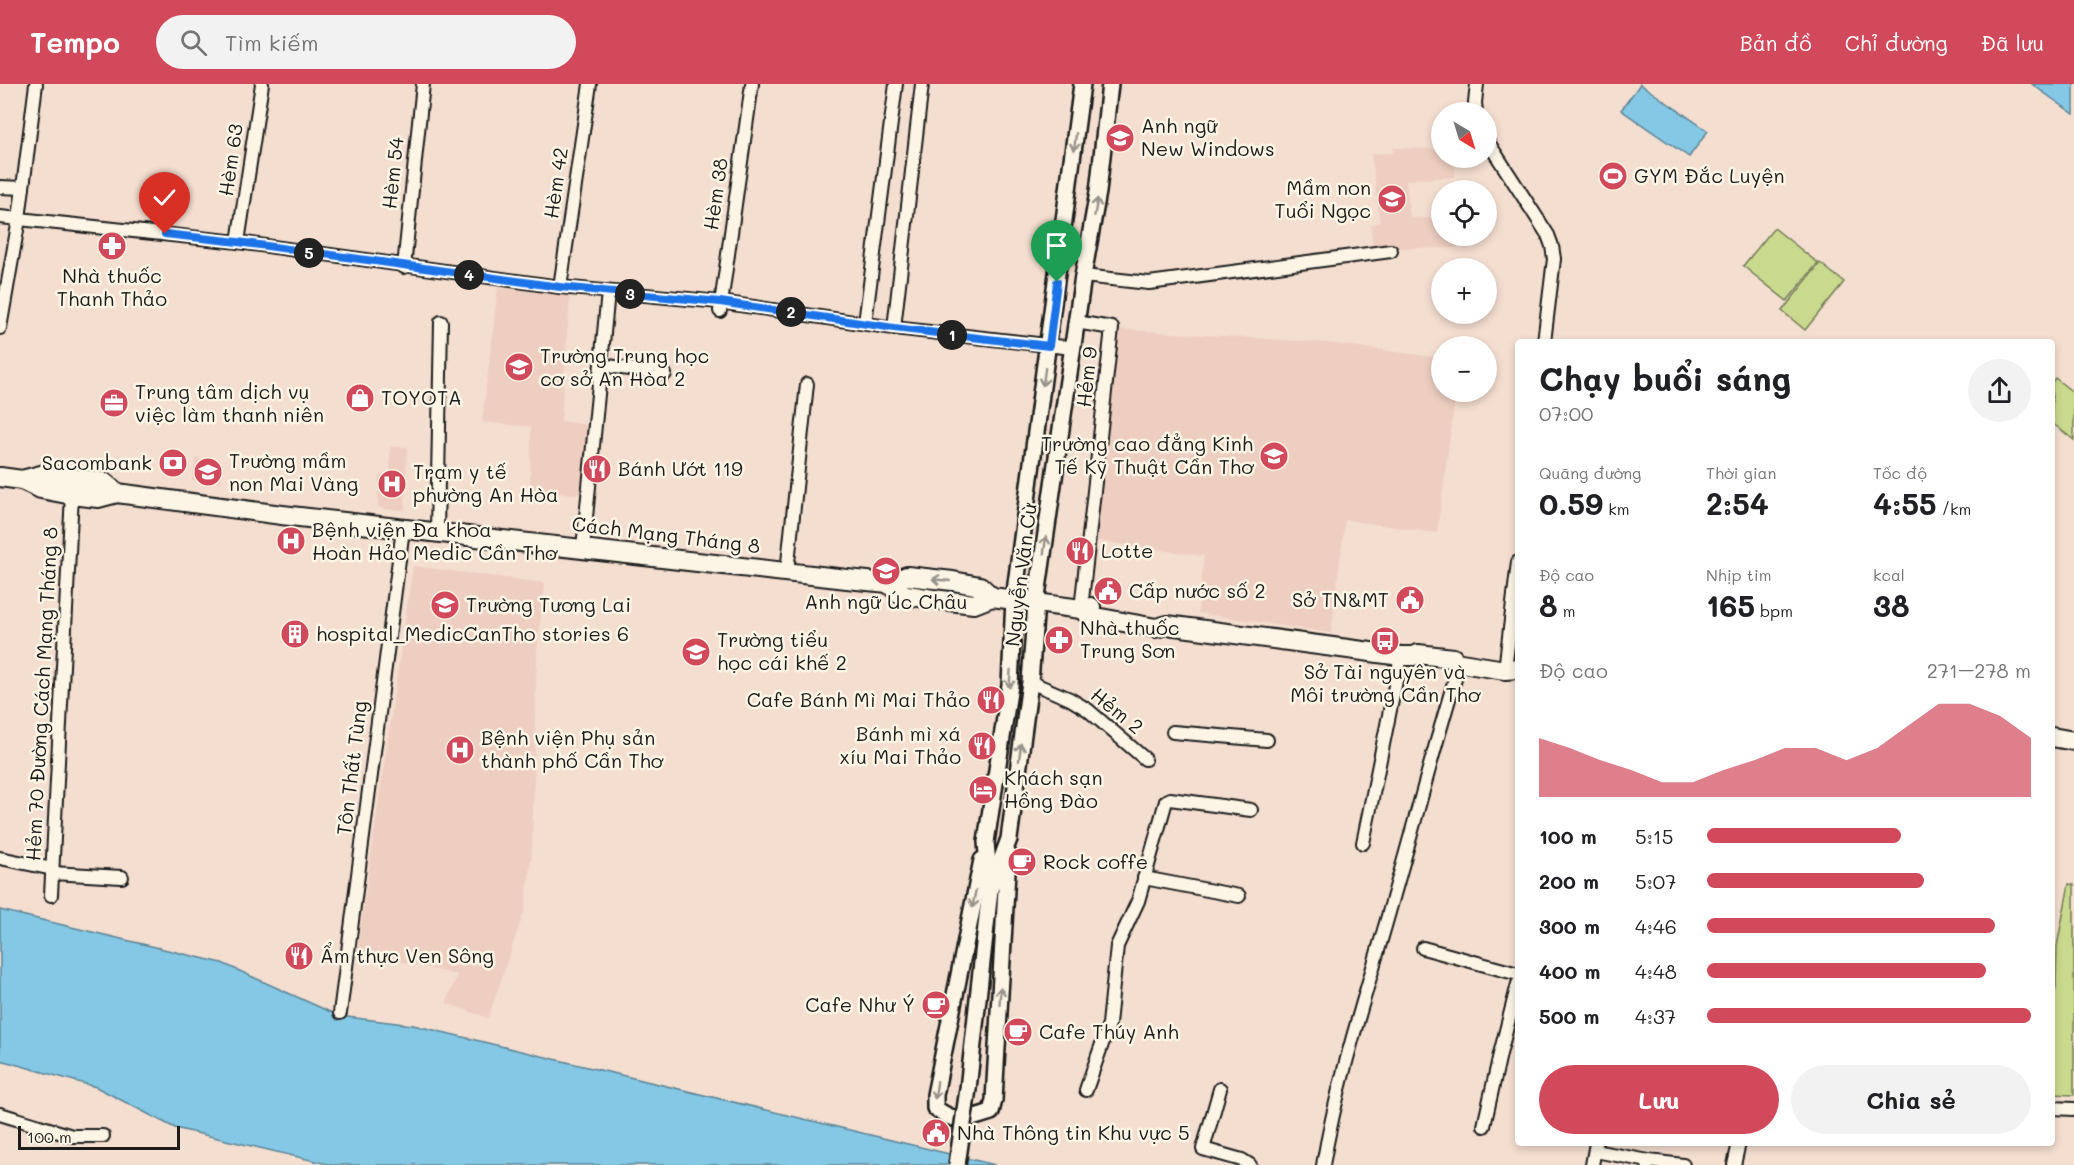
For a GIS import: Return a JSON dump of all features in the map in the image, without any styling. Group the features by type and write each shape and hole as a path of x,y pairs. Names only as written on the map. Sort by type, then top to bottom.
{"highway":[{"name":"Cách Mạng Tháng 8","path":"22,480 45,474 104,482 117,493"},
{"name":"Cách Mạng Tháng 8","path":"0,477 22,480 41,489 98,498 117,493 403,529 888,583 907,576 953,581 980,586 992,597 1081,609 1092,607 1159,617 1167,625 1407,656 1418,654 1453,658 1457,662 1514,670"},
{"path":"2055,738 2074,741"}],"main road":[{"name":"Nguyễn Văn Cừ","path":"957,1165 968,1089 990,890 986,842 1010,685 1014,599 1082,84"},
{"name":"Nguyễn Văn Cừ","path":"990,890 1009,839 1029,682 1036,603 1076,322 1098,192 1110,84"},
{"path":"986,842 934,1095 935,1108 949,1119 969,1119 991,1112 994,1100 1009,839"}],"street":[{"path":"0,328 19,219 36,84"},
{"name":"Hèm 63","path":"238,242 262,84"},
{"name":"Hèm 54","path":"404,267 423,84"},
{"name":"Hèm 42","path":"560,287 590,84"},
{"name":"Hèm 38","path":"720,306 752,84"},
{"path":"865,323 896,84"},
{"path":"894,328 922,84"},
{"path":"1476,102 1477,84"},
{"path":"1497,156 1548,235 1552,246 1554,259 1544,339"},
{"path":"0,187 23,188"},
{"path":"0,217 238,242 560,287 1073,348"},
{"path":"1083,276 1149,283 1391,251"},
{"path":"583,548 609,292"},
{"path":"437,532 441,322"},
{"name":"Hẻm 9","path":"1076,322 1112,328 1081,609"},
{"path":"601,365 666,374"},
{"path":"787,572 807,384"},
{"name":"Hẻm 70 Đường Cách Mạng Tháng 8","path":"51,895 72,495"},
{"name":"Tôn Thất Tùng","path":"340,1013 403,529"},
{"path":"1514,670 1515,643"},
{"path":"1363,843 1407,656"},
{"path":"1323,1165 1328,1137 1363,1003 1457,662"},
{"name":"Hẻm 2","path":"1029,682 1070,699 1088,710 1145,759"},
{"path":"1173,732 1267,740"},
{"path":"1086,1090 1109,1024 1117,946 1134,910 1163,807 1170,799 1251,810"},
{"path":"0,858 52,871 122,877"},
{"path":"1144,878 1239,896"},
{"path":"1423,948 1515,973"},
{"path":"1484,1126 1515,997"},
{"path":"1220,1089 1203,1149 1242,1160 1250,1165"},
{"path":"2055,1108 2074,1109"},
{"path":"0,1114 72,1136 104,1136"},
{"path":"1734,1165 1738,1146"},
{"path":"1592,1165 1596,1147 1649,1163 1683,1165"}],"shaded area":[{"name":"Mầm non Tuổi Ngọc","path":"1393,148 1431,149 1431,168 1455,168 1455,177 1406,180 1410,218 1431,218 1431,246 1458,246 1458,248 1373,248 1371,225 1380,222 1371,154 1393,153"},
{"name":"Trường Trung học cơ sở An Hòa 2","path":"498,288 570,295 561,421 589,425 580,494 530,492 531,427 482,422"},
{"name":"Trường cao đẳng Kinh Tế Kỹ Thuật Cần Thơ","path":"1114,329 1329,343 1431,357 1431,402 1455,402 1437,533 1345,520 1331,633 1198,613 1204,556 1091,540"},
{"name":"Trạm y tế phường An Hòa","path":"390,447 407,447 405,510 383,509 378,506 379,476 390,473"},
{"name":"Trường mầm non Mai Vàng","path":"196,458 222,463 221,482 192,480"},
{"name":"Bệnh viện Phụ sản thành phố Cần Thơ","path":"413,566 545,583 537,650 532,850 525,909 488,1018 446,1003 457,975 357,951"}],"green space":[{"path":"1774,228 1818,263 1787,301 1743,266"},
{"path":"1820,263 1844,282 1805,330 1782,311"},
{"path":"2055,378 2074,393 2074,440 2055,425"},
{"path":"2069,884 2074,885 2074,1095 2055,1094 2057,946"}],"water":[{"path":"1640,84 1708,131 1689,157 1621,110"},
{"path":"2074,84 2074,114 2033,85"},
{"path":"0,910 222,963 339,1016 413,1025 995,1165 332,1165 175,1128 96,1087 0,1060"}],"place":[{"name":"Anh ngữ New Windows","path":"1120,138"},
{"name":"GYM Đắc Luyện","path":"1613,176"},
{"name":"Mầm non Tuổi Ngọc","path":"1392,199"},
{"name":"Nhà thuốc Thanh Thảo","path":"112,246"},
{"name":"Trường Trung học cơ sở An Hòa 2","path":"519,367"},
{"name":"TOYOTA","path":"360,398"},
{"name":"Trung tâm dịch vụ việc làm thanh niên","path":"114,403"},
{"name":"Trường cao đẳng Kinh Tế Kỹ Thuật Cần Thơ","path":"1274,456"},
{"name":"Sacombank","path":"173,463"},
{"name":"Bánh Ướt 119","path":"597,469"},
{"name":"Trường mầm non Mai Vàng","path":"208,472"},
{"name":"Trạm y tế phường An Hòa","path":"392,484"},
{"name":"Bệnh viện Đa khoa Hoàn Hảo Medic Cần Thơ","path":"291,541"},
{"name":"Lotte","path":"1080,551"},
{"name":"Anh ngữ Úc Châu","path":"886,571"},
{"name":"Cấp nước số 2","path":"1108,591"},
{"name":"Sở TN&MT","path":"1410,600"},
{"name":"Trường Tương Lai","path":"445,605"},
{"name":"hospital_MedicCanTho stories 6","path":"295,634"},
{"name":"Nhà thuốc Trung Sơn","path":"1059,640"},
{"name":"Sở Tài nguyên và Môi trường Cần Thơ","path":"1385,641"},
{"name":"Trường tiểu học cái khế 2","path":"696,652"},
{"name":"Cafe Bánh Mì Mai Thảo","path":"991,700"},
{"name":"Bánh mì xá xíu Mai Thảo","path":"982,746"},
{"name":"Bệnh viện Phụ sản thành phố Cần Thơ","path":"460,750"},
{"name":"Khách sạn Hồng Đào","path":"983,790"},
{"name":"Rock coffe","path":"1022,862"},
{"name":"Ẩm thực Ven Sông","path":"299,956"},
{"name":"Cafe Như Ý","path":"936,1005"},
{"name":"Cafe Thúy Anh","path":"1018,1032"},
{"name":"Nhà Thông tin Khu vực 5","path":"936,1133"}],"route":[{"path":"165,234 560,287 720,302 894,328 1049,346 1057,282"}]}
